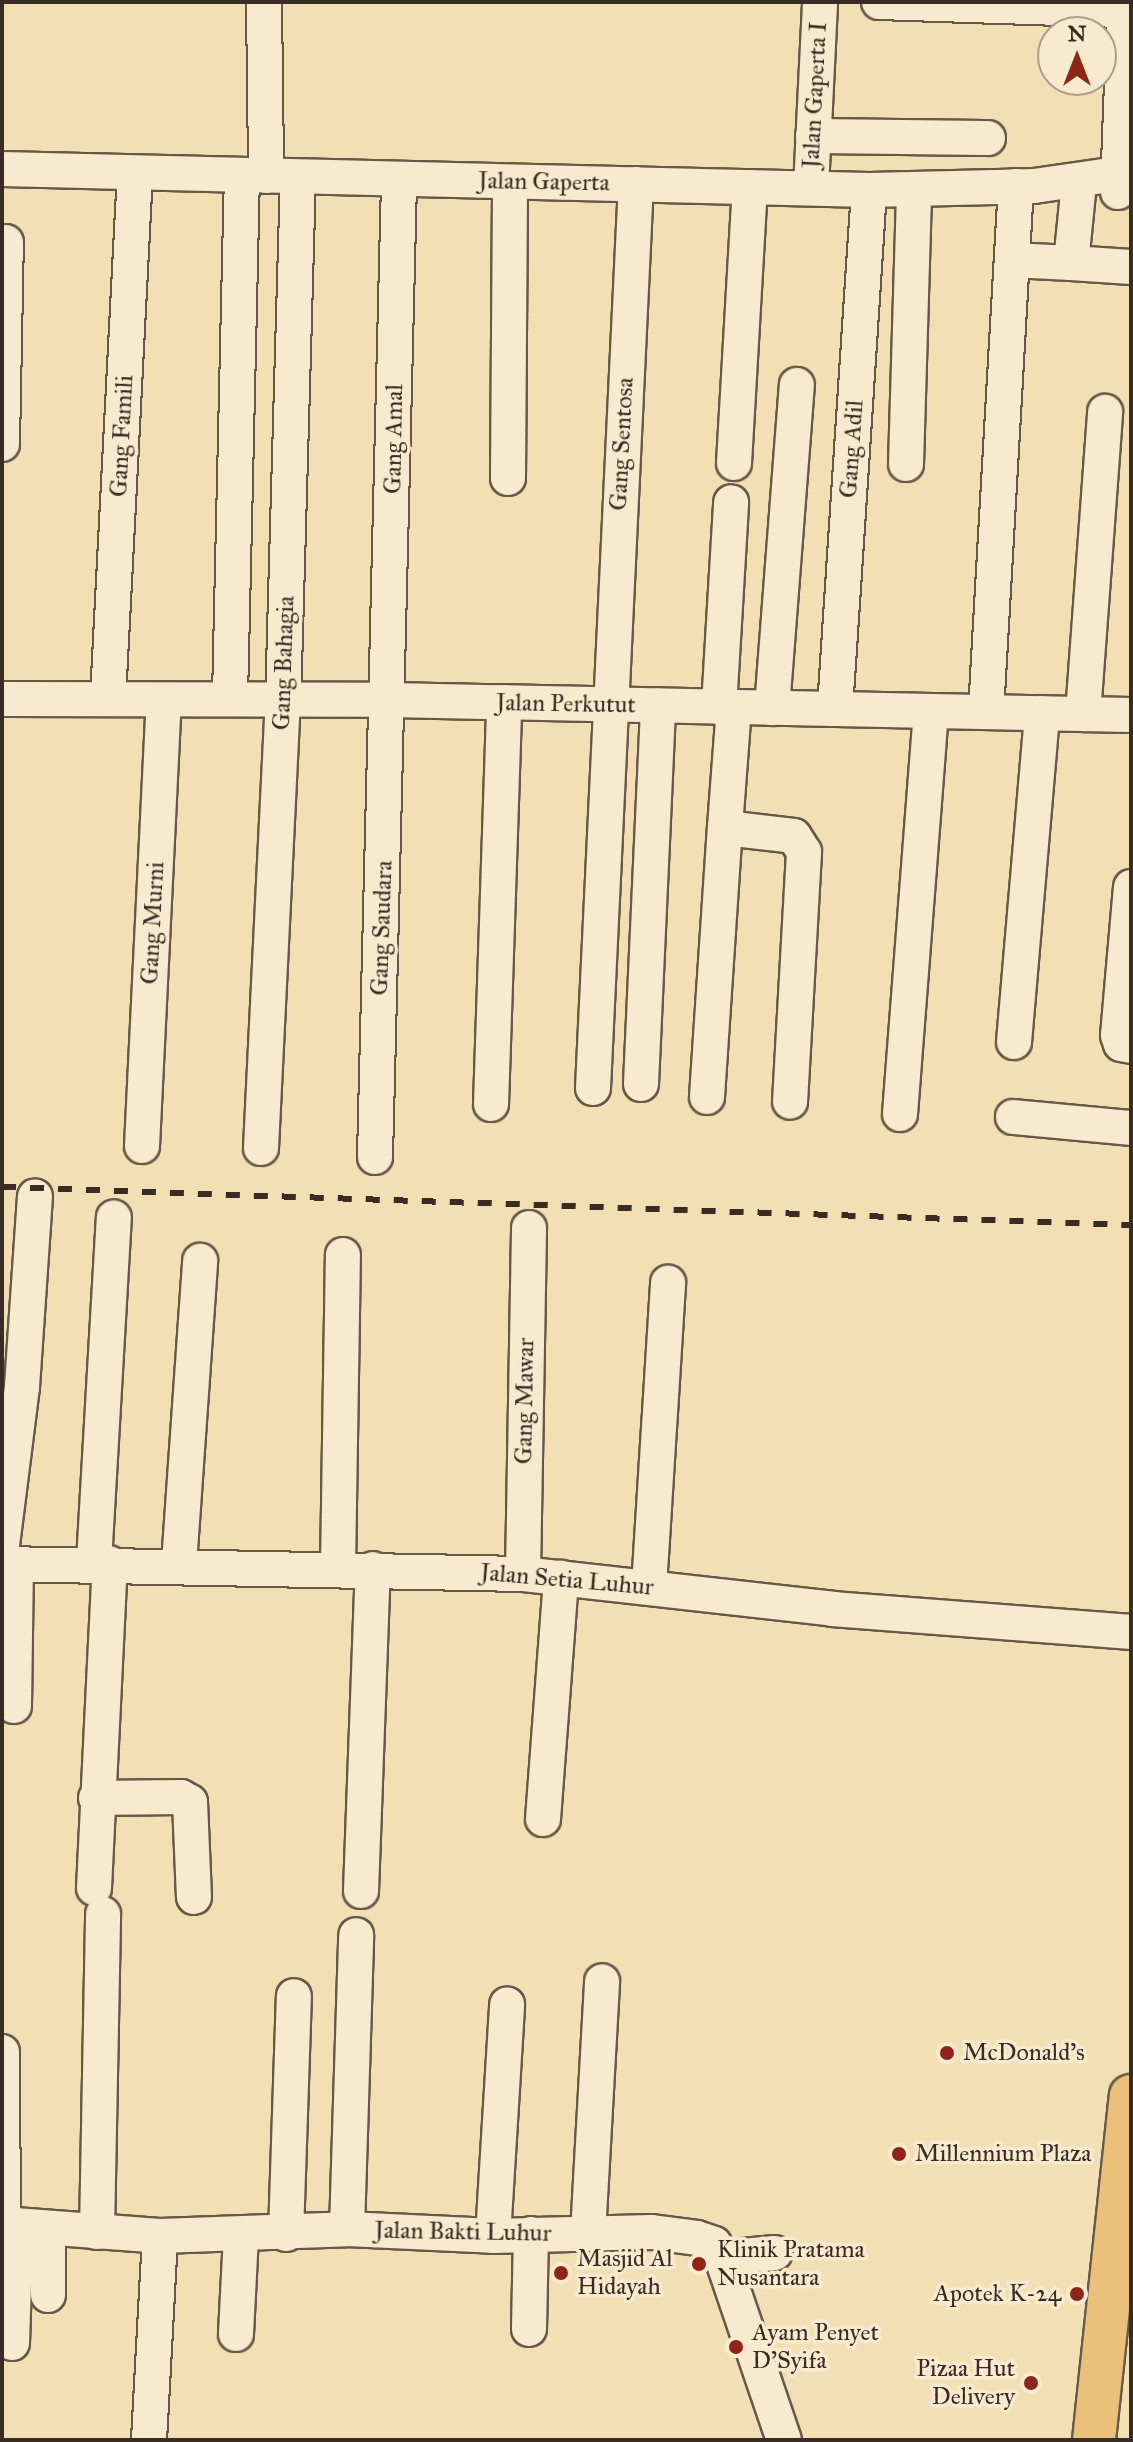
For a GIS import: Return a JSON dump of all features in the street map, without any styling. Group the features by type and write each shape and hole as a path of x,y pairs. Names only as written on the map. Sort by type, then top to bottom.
{"main road":[{"path":"1094,2440 1125,2195 1131,2096"}],"street":[{"path":"230,698 269,176 264,2"},
{"name":"Jalan Gaperta I","path":"811,188 820,2"},
{"path":"879,2 1124,6 1125,182"},
{"path":"813,136 988,138"},
{"name":"Jalan Gaperta","path":"2,169 869,190 1125,182"},
{"name":"Gang Famili","path":"108,698 135,173"},
{"name":"Gang Bahagia","path":"261,1148 283,703 269,176"},
{"name":"Gang Amal","path":"390,700 399,179"},
{"path":"508,478 510,182"},
{"path":"1071,263 1082,182"},
{"name":"Gang Sentosa","path":"593,1088 636,184"},
{"path":"986,712 1016,186"},
{"path":"734,463 750,187"},
{"path":"906,464 914,189"},
{"name":"Gang Adil","path":"835,709 869,190"},
{"path":"2,444 6,242"},
{"path":"1012,260 1131,267"},
{"path":"772,708 797,385"},
{"path":"1083,714 1105,412"},
{"path":"707,1097 725,828 731,502"},
{"name":"Jalan Perkutut","path":"2,699 164,701 230,698 283,703 390,700 1131,715"},
{"name":"Gang Saudara","path":"375,1157 390,700"},
{"name":"Gang Murni","path":"142,1146 164,701"},
{"path":"491,1104 504,702"},
{"path":"641,1084 658,705"},
{"path":"900,1114 931,711"},
{"path":"1014,1042 1042,713"},
{"path":"725,828 794,836 804,852 790,1102"},
{"path":"1131,887 1118,1035 1121,1044 1131,1046"},
{"path":"1013,1117 1131,1128"},
{"path":"14,1706 7,1557 35,1196"},
{"path":"97,2232 96,1798 114,1218"},
{"name":"Gang Mawar","path":"523,1574 529,1228"},
{"path":"338,1568 343,1255"},
{"path":"179,1564 200,1261"},
{"path":"649,1587 668,1283"},
{"name":"Jalan Setia Luhur","path":"7,1557 523,1574 833,1609 1131,1632"},
{"path":"361,1891 373,1569"},
{"path":"543,1819 561,1578"},
{"path":"96,1798 181,1797 190,1802 194,1897"},
{"path":"347,2229 356,1935"},
{"path":"588,2234 602,1981"},
{"path":"286,2234 294,1996"},
{"path":"493,2236 507,2004"},
{"path":"2,2052 17,2225 12,2343"},
{"path":"17,2225 48,2295"},
{"name":"Jalan Bakti Luhur","path":"17,2225 160,2236 241,2236 347,2229 493,2236 588,2234 697,2238 714,2244 722,2258"},
{"path":"529,2329 531,2234"},
{"path":"149,2440 160,2236"},
{"path":"236,2334 241,2236"},
{"path":"775,2253 722,2258 784,2440"}],"railway":[{"path":"2,1187 1131,1225"}],"place":[{"name":"McDonald's","path":"947,2053"},
{"name":"Millennium Plaza","path":"899,2154"},
{"name":"Klinik Pratama Nusantara","path":"699,2264"},
{"name":"Masjid Al Hidayah","path":"561,2273"},
{"name":"Apotek K-24","path":"1077,2294"},
{"name":"Ayam Penyet D'Syifa","path":"736,2347"},
{"name":"Pizaa Hut Delivery","path":"1031,2383"}]}
